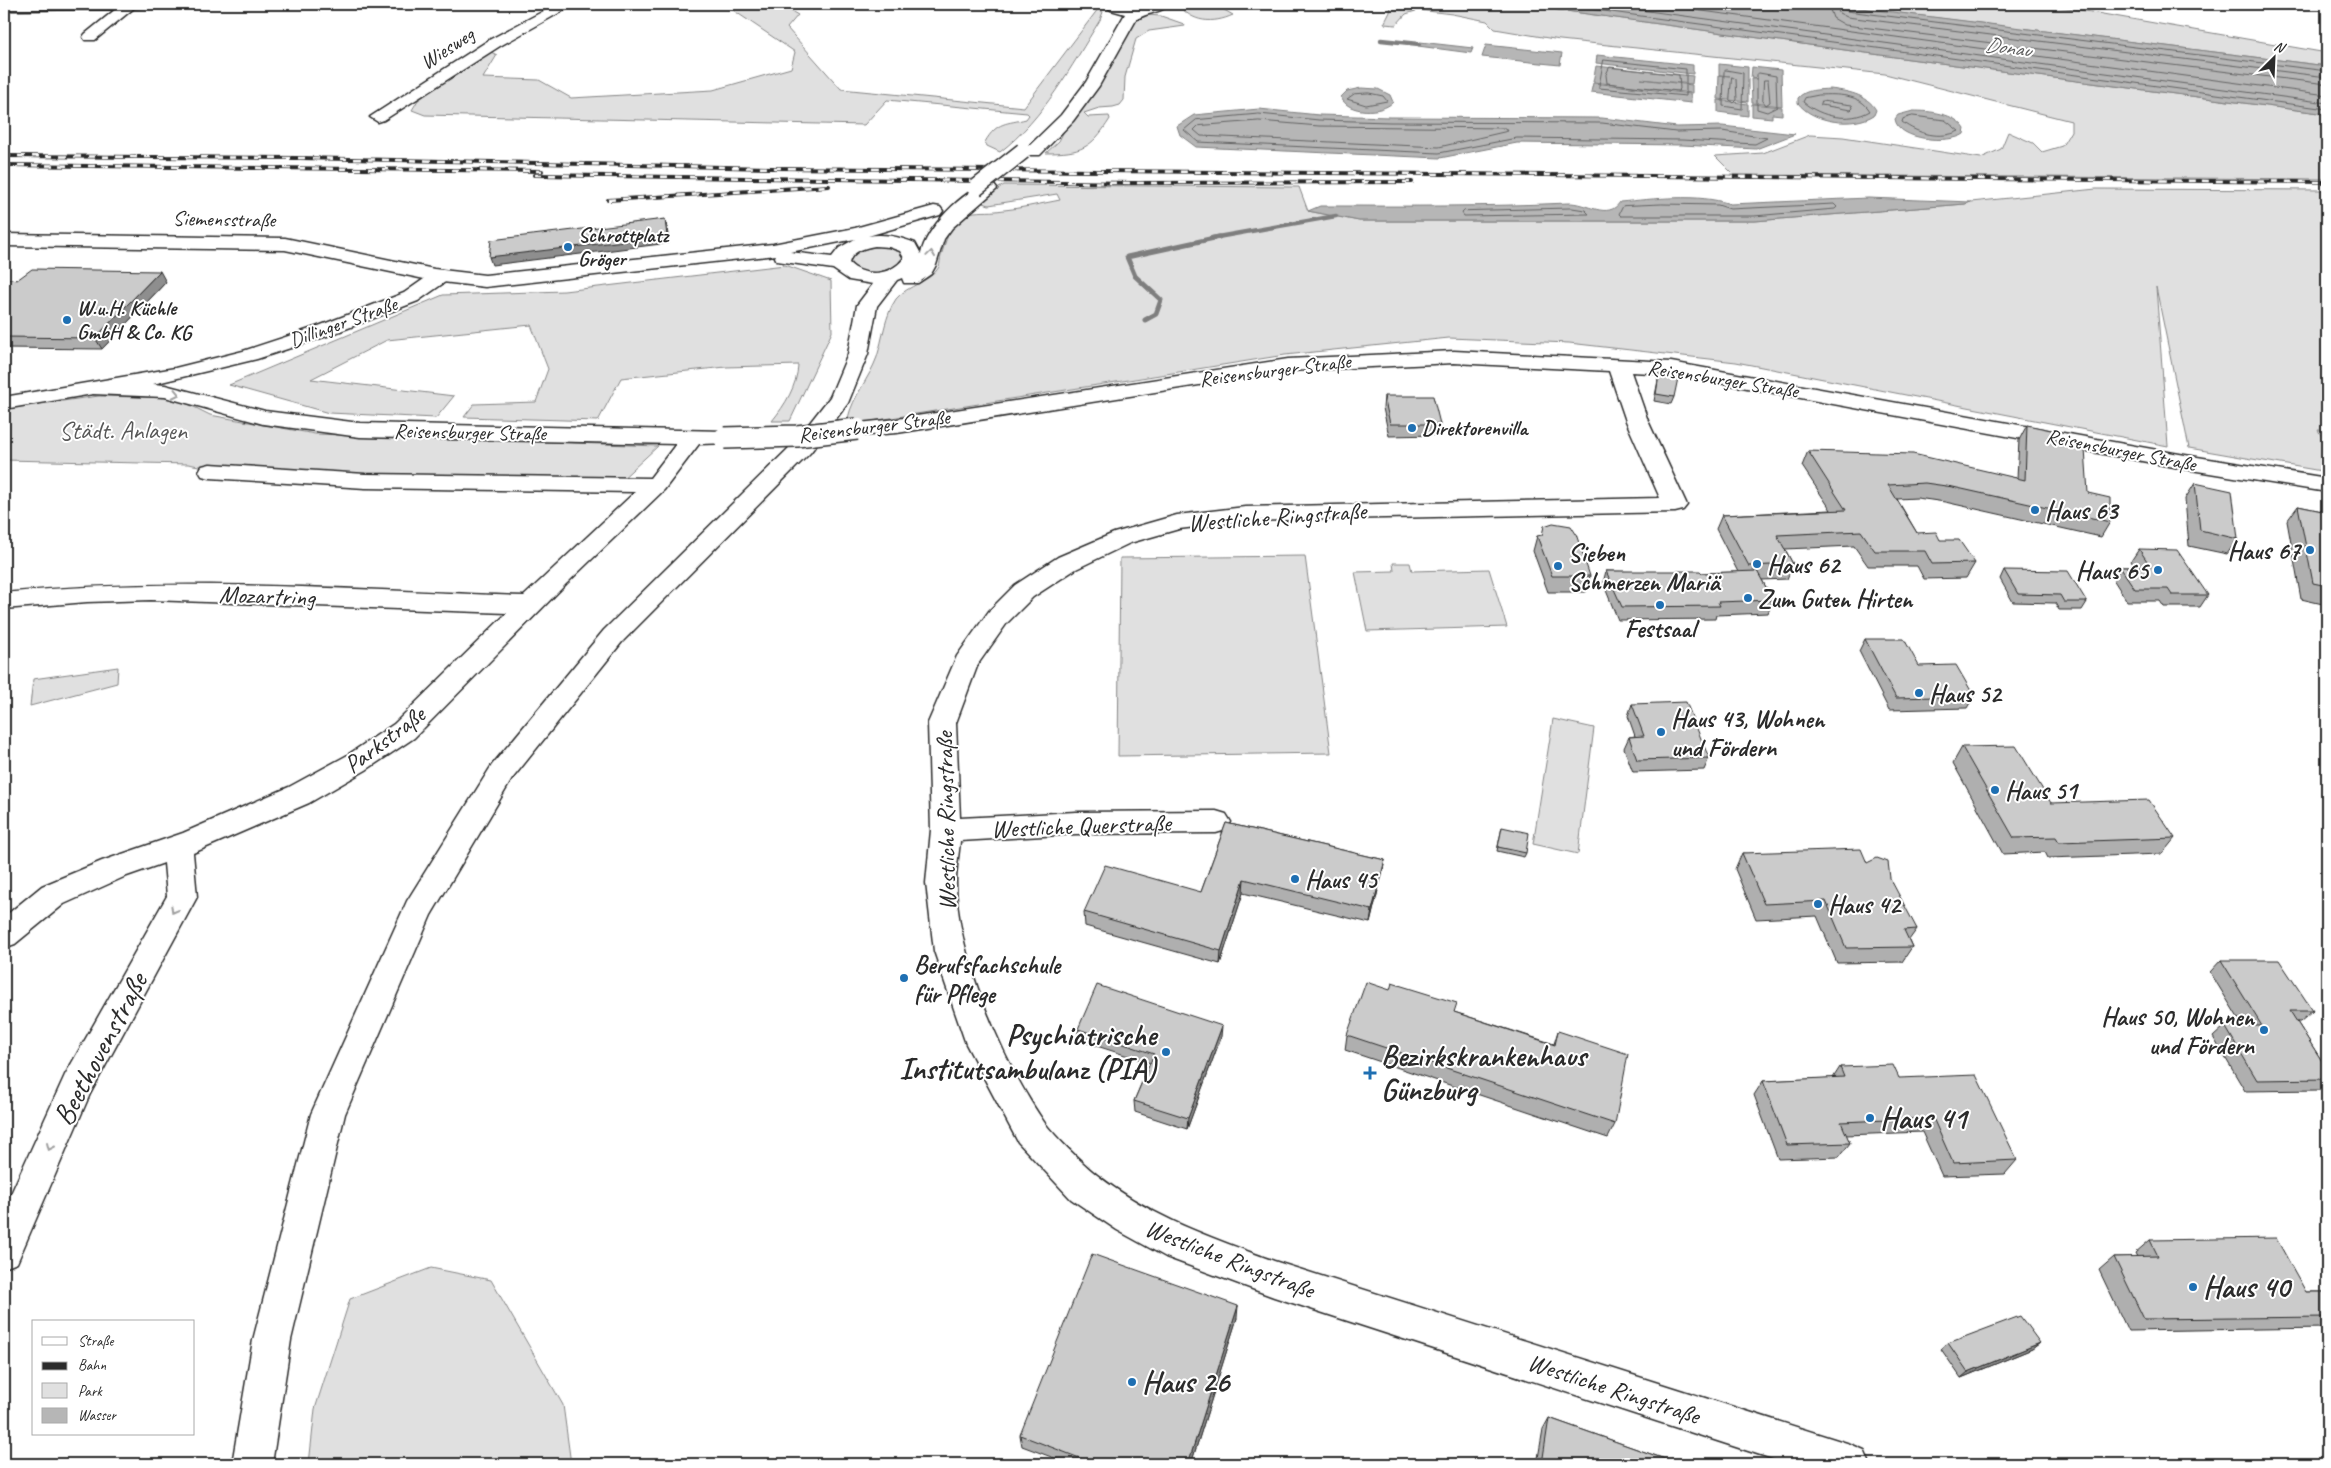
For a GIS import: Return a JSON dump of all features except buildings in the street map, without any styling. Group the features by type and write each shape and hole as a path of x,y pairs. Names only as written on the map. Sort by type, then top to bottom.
{"street":[{"path":"90,37 131,4"},
{"path":"4,6 141,4"},
{"name":"Wiesweg","path":"378,117 477,52 538,18 568,4"},
{"path":"1029,151 1064,108 1104,44 1114,6 1139,10 1155,8 1162,4"},
{"path":"908,248 919,233 948,209 982,188 1067,118 1093,83 1130,17 1139,10"},
{"path":"1104,44 1125,26"},
{"path":"440,276 485,281 773,250 850,248 872,241 883,240 948,209"},
{"path":"773,250 858,233 948,209"},
{"path":"860,338 888,296 901,284 925,269 930,262 931,246 948,209"},
{"name":"Siemensstraße","path":"4,240 285,244 321,249 440,276"},
{"path":"725,255 795,258 839,264 844,271 854,276 878,278 890,276 910,265 913,258 908,248 883,240"},
{"path":"839,264 843,253 850,248"},
{"name":"Dillinger Straße","path":"4,403 201,368 250,355 411,297 440,276"},
{"path":"854,276 867,305"},
{"path":"252,1464 272,1340 328,1114 418,910 502,772 613,636 802,448 840,398 858,354 867,305 890,276"},
{"name":"Reisensburger Straße","path":"93,388 165,392 272,419 360,430 724,438 797,436 896,426 1288,365 1377,359 1454,357 1672,368 2185,462 2327,485"},
{"name":"Westliche Ringstraße","path":"1618,366 1637,421 1675,505 1245,514 1177,522 1122,538 1067,563 1024,591 998,617 966,662 942,723 946,830 941,883 950,951 983,1044 1030,1131 1084,1187 1130,1218 1179,1244 1274,1279 1850,1464"},
{"path":"201,368 218,404"},
{"name":"Parkstraße","path":"4,935 53,895 299,796 356,763 404,731 530,605 656,486 692,438"},
{"path":"210,471 365,481 656,486"},
{"name":"Mozartring","path":"4,601 43,596 151,592 530,605"},
{"name":"Westliche Querstraße","path":"946,830 1076,823 1216,822"},
{"name":"Beethovenstraße","path":"4,1250 77,1086 182,897 178,846"}],"green space":[{"path":"724,4 779,4 798,15 787,28 841,89 1024,107 1098,9 1103,12 1100,20 1056,91 1030,124 1000,152 987,146 985,142 989,135 998,127 1026,119 1029,115 1027,113 887,100 864,125 425,115 412,110 418,100 489,51 497,55 483,78 539,80 571,98 713,90 791,68 795,52"},
{"path":"1178,4 1214,4 1233,15 1218,20 1203,20 1190,15"},
{"path":"1391,4 1516,4 1902,58 2327,114 2327,179 1734,175 1715,156 1763,153 1810,135 1843,137 1981,158 2001,149 2008,132 2033,143 2042,152 2062,146 2071,131 2071,121 1885,74 1560,40 1495,29 1487,21 1419,10 1406,14 1396,25 1384,24 1390,12"},
{"path":"1825,4 2045,4 2327,53 2327,66"},
{"path":"1148,15 1161,16 1185,26 1149,31 1136,39 1125,77 1124,100 1120,105 1099,108 1084,113 1088,117 1109,116 1110,119 1097,137 1091,143 1077,150 1046,153 1059,141 1065,129 1095,91 1134,20"},
{"path":"1004,185 1299,187 1308,211 1359,221 1755,221 1965,204 2096,189 2327,190 2327,430 2318,430 2327,446 2327,472 2189,448 2156,287 2168,446 1736,362 1569,343 1449,338 1285,355 866,422 848,418 850,410 877,357 892,305 901,294 925,280 939,267 949,234 958,219 970,213 1012,209 1060,200 1057,194 989,205 981,202 982,198"},
{"path":"881,245 902,251 904,260 885,271 870,273 863,272 851,263 851,259 858,251"},
{"path":"785,265 831,281 832,332 790,421 772,421 789,395 798,365 726,367 621,378 598,421 464,417 474,404 536,402 548,369 531,325 387,340 311,379 454,396 436,418 329,413 229,385 443,295 564,291"},
{"name":"Städt. Anlagen","path":"99,396 176,398 210,415 315,434 658,446 619,482 254,476 188,464 4,460 4,409"},
{"path":"1305,556 1331,753 1118,756 1120,558"},
{"path":"1393,563 1410,563 1412,571 1489,569 1507,627 1367,631 1355,572 1394,571"},
{"path":"118,667 117,683 30,706 33,679"},
{"path":"1553,719 1594,728 1578,854 1533,844"},
{"path":"431,1268 491,1280 563,1405 571,1464 309,1464 315,1409 350,1299"}],"water":[{"name":"Donau","path":"1516,4 1828,4 2327,66 2327,114 1902,58"},
{"path":"1420,42 1473,48 1471,53 1418,46"},
{"path":"1486,45 1562,53 1560,65 1482,57"},
{"path":"1597,55 1693,65 1693,74 1596,63"},
{"path":"1719,64 1748,67 1748,102 1718,99"},
{"path":"1596,66 1693,76 1692,84 1641,79 1692,85 1692,93 1593,82"},
{"path":"1752,67 1781,70 1782,106 1752,103 1751,79 1758,79 1751,78"},
{"path":"1593,83 1691,94 1691,103 1591,92"},
{"path":"1361,88 1378,89 1390,95 1393,102 1381,109 1373,110 1350,107 1341,97 1347,91"},
{"path":"1830,89 1849,92 1862,97 1876,110 1874,115 1856,121 1834,121 1813,115 1798,103 1798,98 1805,93 1812,90"},
{"path":"1718,100 1748,104 1748,116 1718,112"},
{"path":"1752,104 1782,107 1782,115 1772,114 1772,118 1752,116"},
{"path":"1259,109 1319,115 1390,117 1602,118 1677,127 1722,126 1795,134 1756,149 1682,145 1517,143 1440,158 1196,147 1180,135 1177,126 1194,115"},
{"path":"1913,111 1934,112 1949,116 1961,124 1965,129 1964,134 1948,139 1937,139 1914,136 1905,132 1898,126 1895,119 1898,115"},
{"path":"1661,198 1704,199 1730,204 1868,198 1971,202 1755,221 1359,221 1308,211 1320,206 1475,206 1568,203 1609,210 1620,202"}],"waterway":[{"path":"1381,40 1419,44"},
{"path":"1212,238 1336,216"},
{"path":"1145,320 1156,314 1161,300 1135,276 1127,257 1219,237"}],"railway":[{"path":"4,156 300,158 773,168 2327,182"},
{"path":"4,165 542,171"},
{"path":"535,175 1133,183 1412,182"},
{"path":"608,200 829,186"}],"place":[{"name":"Schrottplatz Gröger","path":"568,247"},
{"name":"W.u.H. Küchle GmbH & Co. KG","path":"67,320"},
{"name":"Direktorenvilla","path":"1412,428"},
{"name":"Haus 63","path":"2035,510"},
{"name":"Haus 67","path":"2310,550"},
{"name":"Haus 62","path":"1757,564"},
{"name":"Sieben Schmerzen Mariä","path":"1558,566"},
{"name":"Haus 65","path":"2158,570"},
{"name":"Zum Guten Hirten","path":"1748,598"},
{"name":"Festsaal","path":"1660,605"},
{"name":"Haus 52","path":"1919,693"},
{"name":"Haus 43, Wohnen und Fördern","path":"1661,732"},
{"name":"Haus 51","path":"1995,790"},
{"name":"Haus 45","path":"1295,879"},
{"name":"Haus 42","path":"1818,904"},
{"name":"Berufsfachschule für Pflege","path":"904,978"},
{"name":"Haus 50, Wohnen und Fördern","path":"2264,1030"},
{"name":"Psychiatrische Institutsambulanz (PIA)","path":"1166,1052"},
{"name":"Bezirkskrankenhaus Günzburg","path":"1370,1073"},
{"name":"Haus 41","path":"1870,1118"},
{"name":"Haus 40","path":"2193,1287"},
{"name":"Haus 26","path":"1132,1382"}]}
